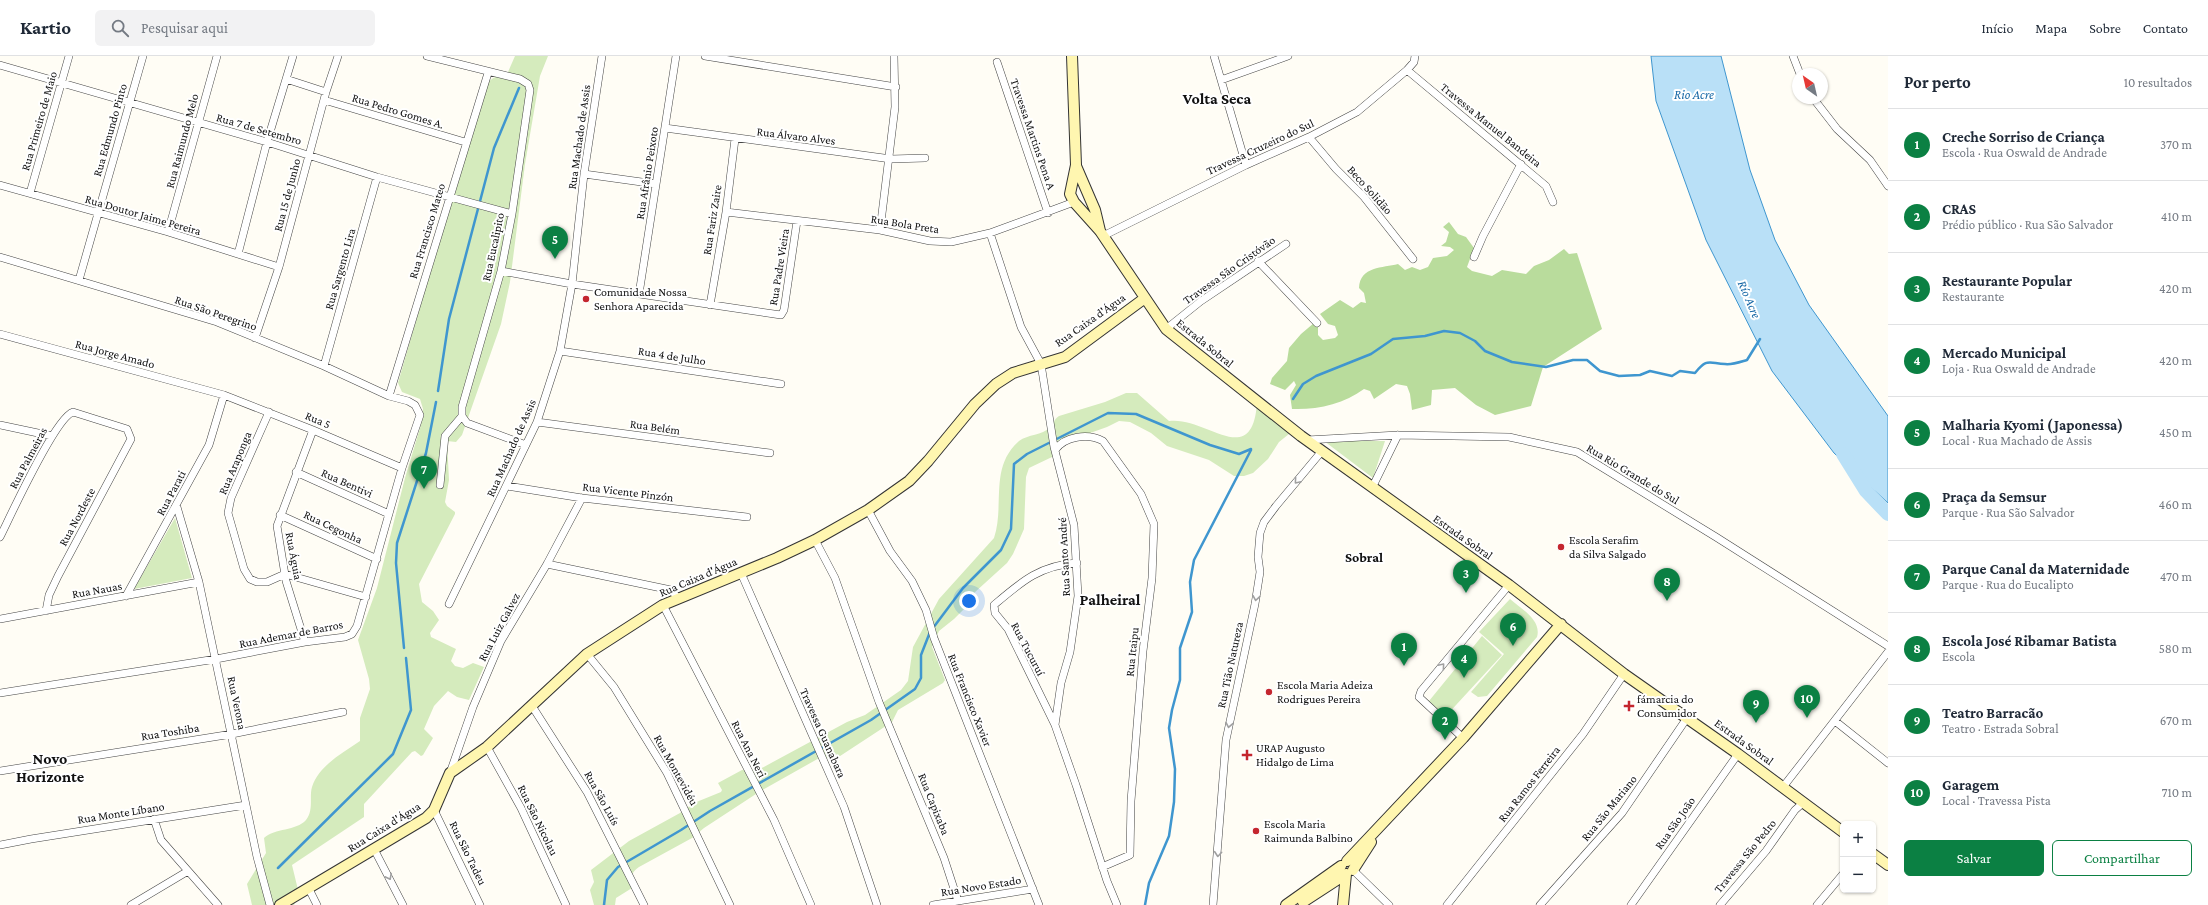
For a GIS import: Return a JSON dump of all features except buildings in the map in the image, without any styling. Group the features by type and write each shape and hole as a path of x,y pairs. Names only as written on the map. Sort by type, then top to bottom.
{"street":[{"name":"Rua Primeiro de Maio","path":"30,193 69,56"},
{"name":"Rua Edmundo Pinto","path":"79,280 143,56"},
{"name":"Rua Raimundo Melo","path":"168,232 217,56"},
{"path":"238,254 267,142 293,56"},
{"name":"Rua 15 de Junho","path":"255,338 279,267 326,92 338,56"},
{"path":"427,56 488,73"},
{"name":"Rua Machado de Assis","path":"449,604 508,486 537,422 560,351 572,284 584,174 602,56"},
{"name":"Rua Afrânio Peixoto","path":"639,294 676,56"},
{"path":"705,56 896,87"},
{"path":"880,230 891,159 896,87 894,56"},
{"name":"Estrada Sobral","path":"1072,56 1076,165 1070,194 1074,202 1102,233 1166,329 1179,341 1304,438 1509,585 1562,624 1624,674 1738,754 1840,830"},
{"path":"1214,56 1246,165"},
{"path":"1222,80 1288,56"},
{"path":"1793,56 1798,68"},
{"name":"Travessa Cruzeiro do Sul","path":"1102,233 1246,165 1309,138 1357,112 1407,70 1414,59"},
{"name":"Travessa Martins Pena A","path":"997,62 1048,213"},
{"name":"Rua 7 de Setembro","path":"0,65 267,142 377,177 449,196 480,207 512,214"},
{"name":"Travessa Manuel Bandeira","path":"1407,70 1546,186 1553,202"},
{"name":"Rua Eucalipito","path":"462,416 462,407 501,271 512,214 530,90 526,82 488,73"},
{"name":"Rua Francisco Mateo","path":"389,396 465,142 488,73"},
{"path":"286,80 326,92"},
{"name":"Rua Pedro Gomes A.","path":"324,100 465,142"},
{"path":"1818,104 1837,129 1870,160 1888,186"},
{"name":"Rua Álvaro Alves","path":"665,128 735,139 891,159 925,158"},
{"name":"Beco Solidão","path":"1309,138 1336,169 1364,197 1414,259"},
{"name":"Rua Fariz Zaire","path":"710,305 726,212 735,139"},
{"path":"1474,257 1483,236 1521,164"},
{"name":"Estrada Sobral","path":"1076,165 1095,210 1102,233"},
{"path":"584,174 656,184"},
{"name":"Rua Sargento Lira","path":"324,366 377,177"},
{"name":"Rua Doutor Jaime Pereira","path":"0,185 97,214 168,232 279,267"},
{"path":"1071,188 1084,185"},
{"name":"Rua Bola Preta","path":"726,212 880,230 930,241 951,242 990,233 1048,213 1074,202"},
{"path":"1084,214 1095,210"},
{"name":"Rua Padre Vieira","path":"710,305 781,315 784,310 797,221"},
{"name":"Rua Santo André","path":"990,233 1021,327 1041,364 1054,448 1071,508 1077,563 1078,596 1055,725 1102,866 1117,905"},
{"name":"Travessa São Cristóvão","path":"1166,329 1201,301 1258,261 1286,244"},
{"name":"Rua São Peregrino","path":"0,257 217,322 324,366 389,396 408,401 418,408"},
{"path":"1258,261 1317,323"},
{"path":"501,271 572,284 710,305"},
{"name":"Rua Caixa d'Água","path":"280,905 426,818 434,810 450,773 487,747 588,654 663,605 741,573 815,540 868,510 909,481 928,461 975,404 996,384 1013,373 1065,356 1145,298"},
{"name":"Rua Jorge Amado","path":"0,334 224,395"},
{"name":"Rua 4 de Julho","path":"560,351 781,384"},
{"name":"Rua 5","path":"224,395 313,430 402,468"},
{"name":"Rua Parati","path":"126,596 177,507 209,445 224,395"},
{"name":"Rua Ademar de Barros","path":"0,693 216,659 306,642 345,637 352,634 357,626 366,597 402,468 420,422 418,408"},
{"name":"Rua Nordeste","path":"46,611 49,595 58,576 131,439 127,429 73,412 68,413"},
{"name":"Rua Araponga","path":"269,412 231,498 228,513 244,569 250,579 257,582 267,582 285,574"},
{"name":"Rua Palmeiras","path":"0,537 52,436 68,413"},
{"path":"440,485 445,436 462,416 467,423 526,446"},
{"name":"Rua Belém","path":"537,422 770,454"},
{"path":"0,425 52,436"},
{"name":"Rua Águia","path":"306,642 285,574 277,536 280,515 313,430"},
{"path":"1372,488 1398,435"},
{"name":"Rua Rio Grande do Sul","path":"1304,438 1398,435 1509,437 1577,452 1716,537 1888,646"},
{"name":"Rua Itaipu","path":"1054,448 1070,438 1098,438 1103,441 1141,494 1154,524 1152,578 1143,651 1132,787 1130,855 1102,866"},
{"name":"Rua Tião Natureza","path":"1213,905 1226,740 1255,604 1260,572 1258,557 1260,532 1264,522 1276,506 1322,451"},
{"name":"Rua Bentivi","path":"296,472 389,514"},
{"name":"Rua Vicente Pinzón","path":"508,486 582,498 747,517"},
{"name":"Rua Luiz Galvez","path":"450,773 473,707 501,641 547,564 582,498"},
{"name":"Rua Verona","path":"177,507 199,582 257,856 270,905"},
{"name":"Rua Francisco Xavier","path":"868,510 890,551 912,581 927,614 934,636 1039,905"},
{"name":"Rua Cegonha","path":"280,515 377,560"},
{"name":"Rua Capixaba","path":"815,540 835,578 880,705 944,858 958,901"},
{"name":"Rua Tucuruí","path":"1055,725 1008,629 995,613 993,608 994,604 1024,579 1038,571 1058,565 1077,563"},
{"path":"547,564 670,590 678,598"},
{"name":"Travessa Guanabara","path":"741,573 820,756 844,807 877,905"},
{"path":"285,574 366,597"},
{"name":"Rua Nauas","path":"0,620 199,582"},
{"path":"1463,738 1419,697 1421,691 1509,585"},
{"name":"Rua Ana Neri","path":"663,605 774,820 810,905"},
{"path":"1298,905 1347,867 1384,822 1463,738 1562,624"},
{"path":"1783,787 1888,652"},
{"name":"Rua Montevidéu","path":"588,654 614,687 648,741 689,817 730,905"},
{"name":"Rua Ramos Ferreira","path":"1447,905 1583,734 1624,674"},
{"name":"Rua São Luís","path":"532,706 587,792 621,856 644,905"},
{"name":"Rua Toshiba","path":"0,771 232,734 343,712"},
{"name":"Rua São Mariano","path":"1540,905 1622,814 1687,718"},
{"path":"1835,721 1888,763"},
{"name":"Rua São Nicolau","path":"487,747 521,808 566,905"},
{"name":"Rua São João","path":"1631,905 1738,754"},
{"name":"Travessa São Pedro","path":"1720,905 1766,851 1795,810 1804,802"},
{"name":"Rua Monte Líbano","path":"0,845 246,805"},
{"name":"Rua São Tadeu","path":"434,810 480,905"},
{"path":"154,819 161,840 218,905"},
{"path":"374,849 403,905"},
{"path":"1876,856 1888,865"},
{"path":"1286,905 1347,867"},
{"path":"1343,905 1347,867"},
{"path":"1347,867 1389,905"},
{"path":"131,905 188,872"},
{"path":"1818,905 1840,878"},
{"path":"309,889 317,905"},
{"name":"Rua Novo Estado","path":"933,905 1033,889"}],"green space":[{"path":"515,56 548,56 540,76 525,164 510,282 501,324 462,435 456,442 447,441 449,480 445,502 447,506 455,512 455,514 419,584 422,602 433,611 439,620 430,633 431,637 456,649 451,661 455,666 463,668 473,663 484,667 469,700 457,697 448,691 434,706 424,729 433,738 423,755 421,756 415,751 412,752 364,804 364,817 292,865 299,894 294,905 252,905 247,884 266,853 264,838 274,833 302,824 306,820 311,808 311,791 315,779 332,760 360,741 360,718 370,689 369,679 358,640 377,588 405,478 420,428 423,409 420,399 402,392 398,383 445,220 489,81 501,73 508,72"},
{"path":"1449,222 1458,234 1466,237 1474,248 1467,267 1472,271 1492,276 1502,270 1526,274 1534,266 1549,260 1564,249 1569,254 1577,253 1602,329 1543,367 1531,406 1495,415 1476,405 1455,388 1432,390 1431,405 1412,410 1410,394 1407,386 1396,384 1374,399 1370,391 1364,389 1348,399 1330,405 1292,409 1290,395 1296,385 1294,381 1285,390 1270,384 1272,378 1287,361 1289,348 1301,334 1314,323 1318,327 1318,335 1323,340 1335,338 1338,335 1335,326 1328,324 1320,314 1340,300 1353,308 1361,302 1366,303 1364,293 1359,288 1360,281 1363,276 1373,269 1398,264 1405,270 1412,267 1420,270 1428,267 1433,258 1447,256 1454,250 1450,247 1441,246 1446,242 1449,232 1443,227"},
{"path":"1126,393 1137,393 1169,421 1183,422 1198,426 1225,436 1237,437 1246,434 1253,423 1257,403 1294,430 1279,442 1268,459 1253,473 1244,476 1234,476 1209,460 1167,446 1151,433 1130,422 1119,421 1076,438 1066,444 1052,457 1029,468 1026,477 1024,529 1013,554 1007,563 974,593 967,606 939,631 932,647 945,680 943,683 898,710 892,722 834,760 821,757 759,792 704,828 692,838 639,867 634,871 632,876 632,888 616,898 615,905 594,905 590,890 594,882 591,870 629,841 680,813 694,803 721,792 722,790 718,783 742,770 760,769 847,722 865,715 901,690 908,681 913,647 939,599 994,538 997,525 1001,474 1004,462 1010,451 1019,441 1047,430 1059,416 1105,402"},
{"path":"1324,441 1385,441 1373,478"},
{"path":"175,518 192,578 134,589"},
{"path":"1510,599 1534,620 1538,631 1537,637 1487,696 1478,697 1471,692 1504,654 1479,632"},
{"path":"1482,636 1502,655 1445,717 1429,701"}],"water":[{"name":"Rio Acre","path":"1651,56 1721,56 1750,170 1775,240 1809,305 1888,416 1888,503 1834,453 1772,371 1706,240 1656,101"}],"waterway":[{"path":"438,391 449,319 494,148 519,88"},
{"path":"1293,399 1303,384 1316,376 1371,354 1393,339 1425,336 1444,331 1460,333 1475,341 1485,351 1512,362 1546,367 1573,360 1587,360 1600,371 1619,376 1640,375 1650,371 1672,376 1680,371 1695,373 1702,365 1708,362 1733,364 1747,360 1760,339"},
{"path":"404,648 396,563 397,543 426,453 436,402"},
{"path":"933,628 963,588 1001,550 1011,529 1014,464 1027,454 1108,413 1136,414 1210,445 1239,454 1251,449"},
{"path":"1145,905 1149,883 1169,836 1174,802 1175,769 1169,728 1180,680 1180,648 1192,612 1190,582 1194,560 1251,450"},
{"name":"Río Acre","path":"1843,454 1866,491 1888,514"},
{"path":"604,905 607,880 618,867 710,811 871,720 915,689 921,678 921,655 930,632"},
{"path":"278,868 393,754 411,710 406,658"}],"place":[{"name":"Malharia Kyomi (Japonessa)","path":"555,259"},
{"name":"Comunidade Nossa Senhora Aparecida","path":"586,299"},
{"name":"Parque Canal da Maternidade","path":"424,489"},
{"name":"Escola Serafim da Silva Salgado","path":"1561,547"},
{"name":"Restaurante Popular","path":"1466,593"},
{"name":"Escola José Ribamar Batista","path":"1667,601"},
{"name":"Praça da Semsur","path":"1513,646"},
{"name":"Creche Sorriso de Criança","path":"1404,666"},
{"name":"Mercado Municipal","path":"1464,678"},
{"name":"Escola Maria Adeiza Rodrigues Pereira","path":"1269,692"},
{"name":"fámarcia do Consumidor","path":"1629,706"},
{"name":"Garagem","path":"1807,718"},
{"name":"Teatro Barracão","path":"1756,723"},
{"name":"CRAS","path":"1445,740"},
{"name":"URAP Augusto Hidalgo de Lima","path":"1247,755"},
{"name":"Escola Maria Raimunda Balbino","path":"1256,831"}],"district":[{"name":"Volta Seca","path":"1217,98"},
{"name":"Sobral","path":"1364,557"},
{"name":"Palheiral","path":"1110,599"},
{"name":"Novo Horizonte","path":"50,767"}]}
